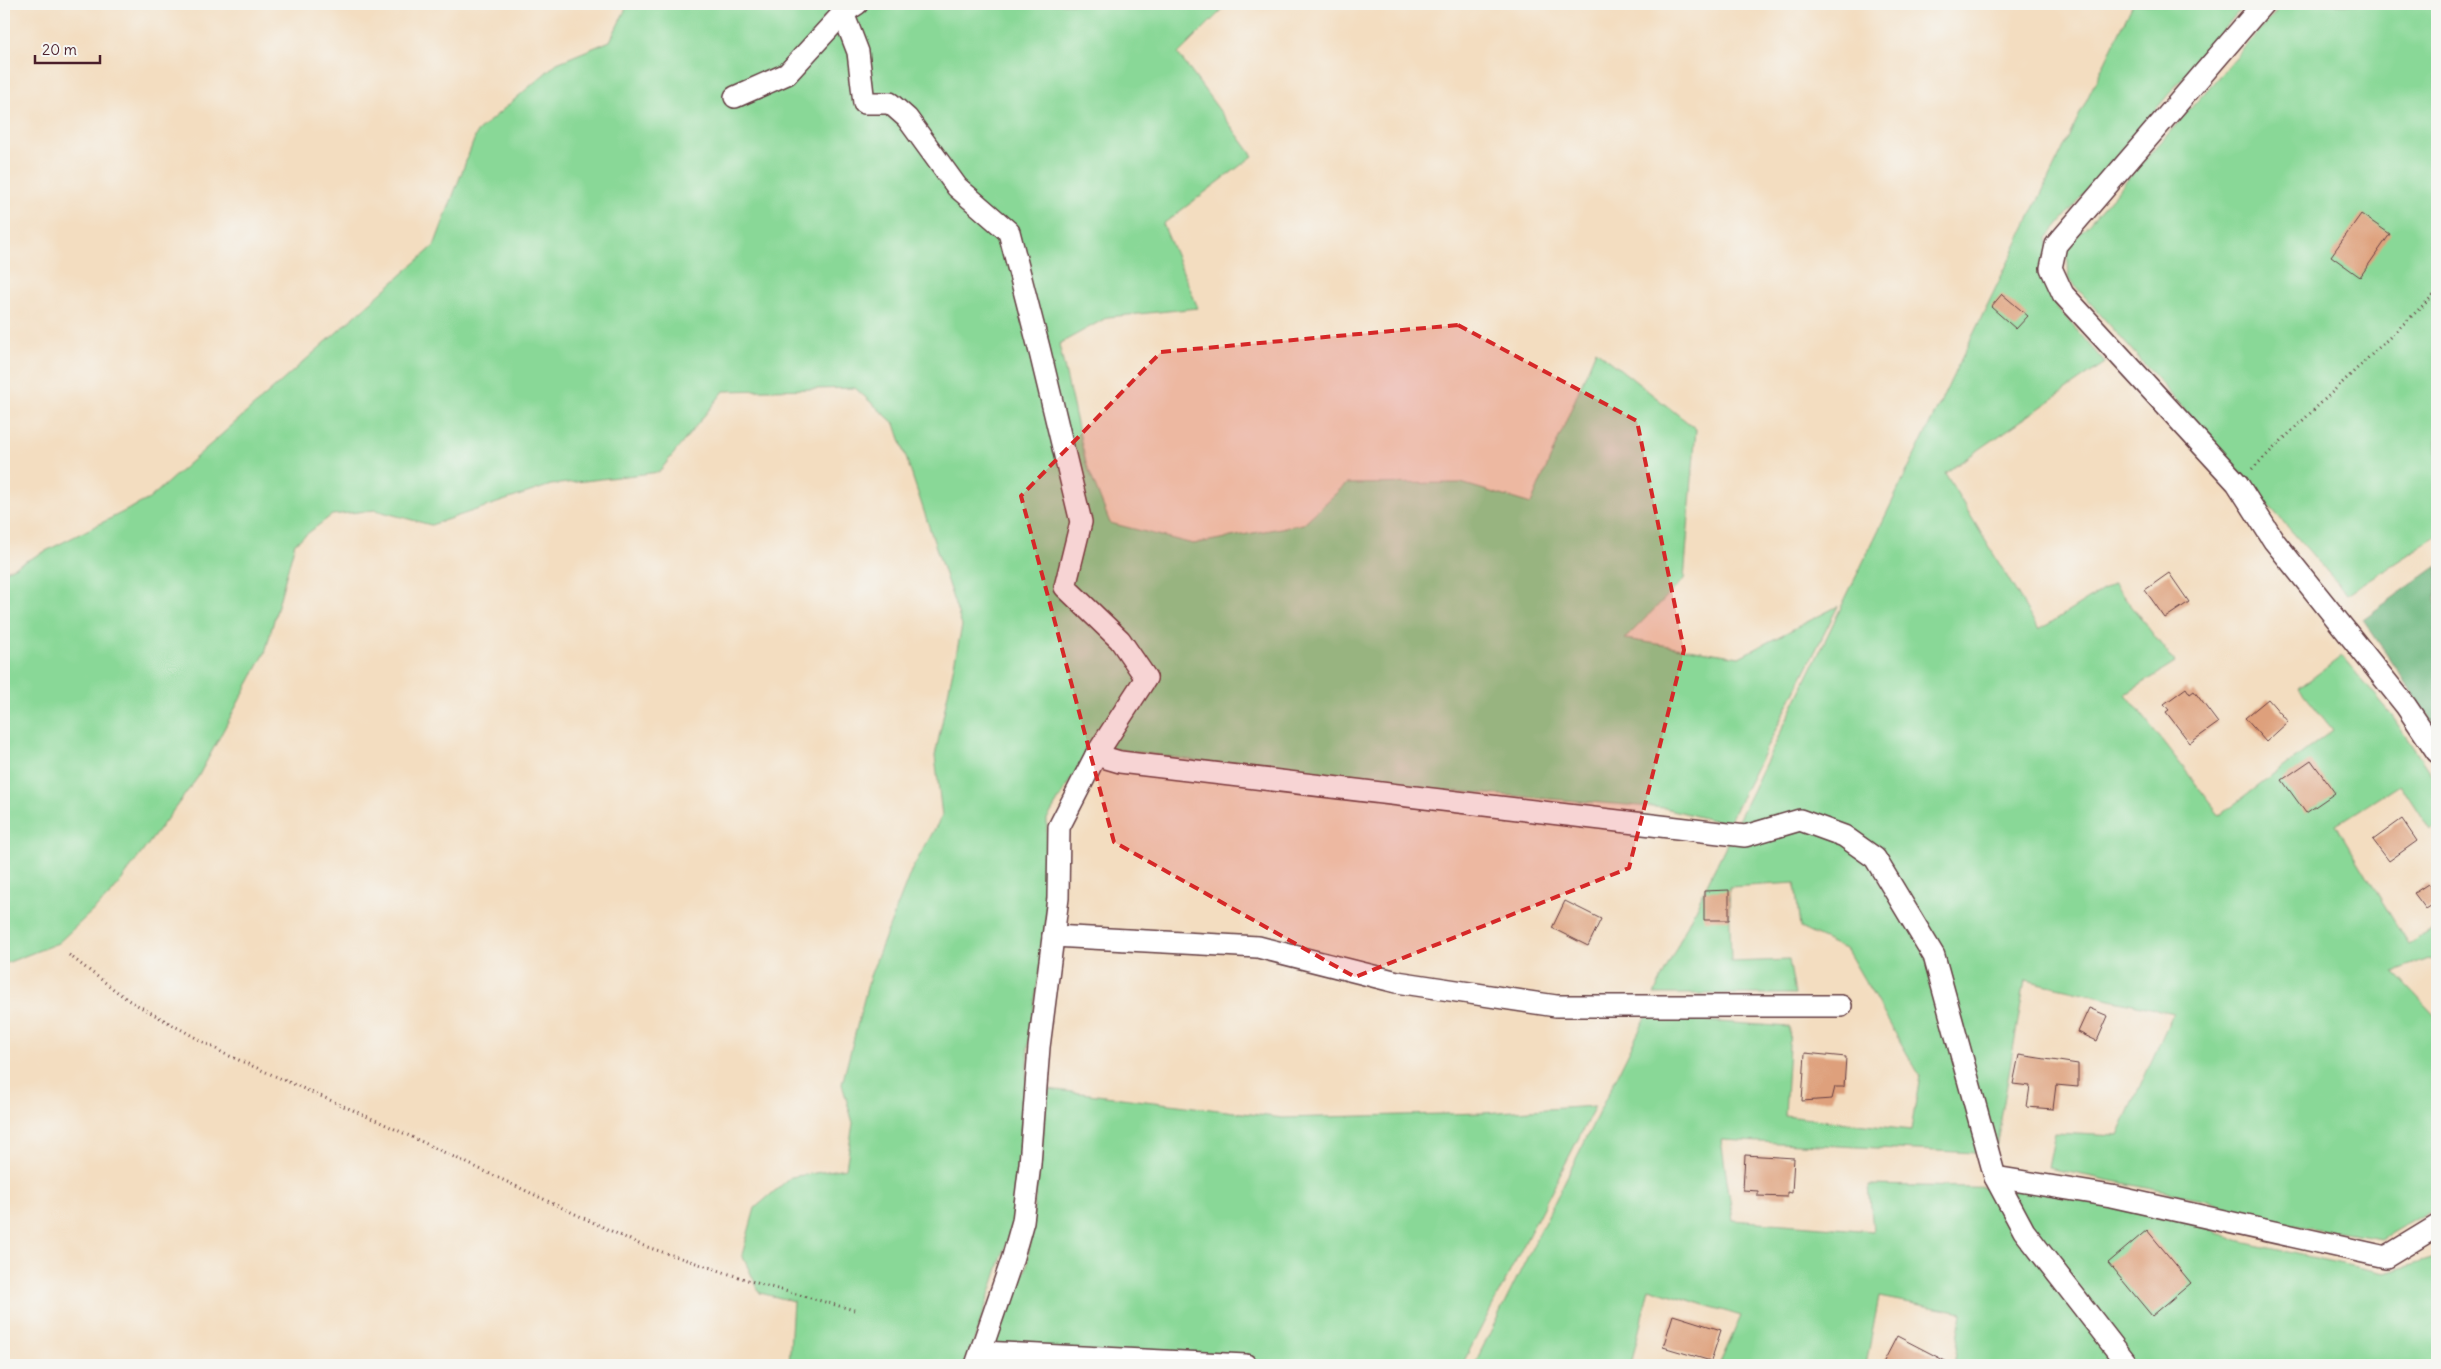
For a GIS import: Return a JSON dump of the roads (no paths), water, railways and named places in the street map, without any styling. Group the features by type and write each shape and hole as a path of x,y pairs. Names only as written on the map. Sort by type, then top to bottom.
{"street":[{"path":"2263,4 2056,245 2051,268 2063,294 2237,483 2274,541 2406,706 2437,752"},
{"path":"736,97 787,74 850,8"},
{"path":"850,8 864,103 890,103 907,118 958,187 1009,232 1039,348 1080,522 1065,587 1120,640 1146,678 1096,755 1059,827 1058,898 1039,1047 1030,1164 1023,1221 978,1359 1246,1365"},
{"path":"1096,755 1120,762 1745,836 1800,820 1844,836 1875,858 1934,956 1995,1177 2024,1231 2128,1365"},
{"path":"1053,936 1258,947 1397,982 1556,1006 1841,1006"},
{"path":"1995,1177 2111,1196 2386,1257 2437,1226"}]}
